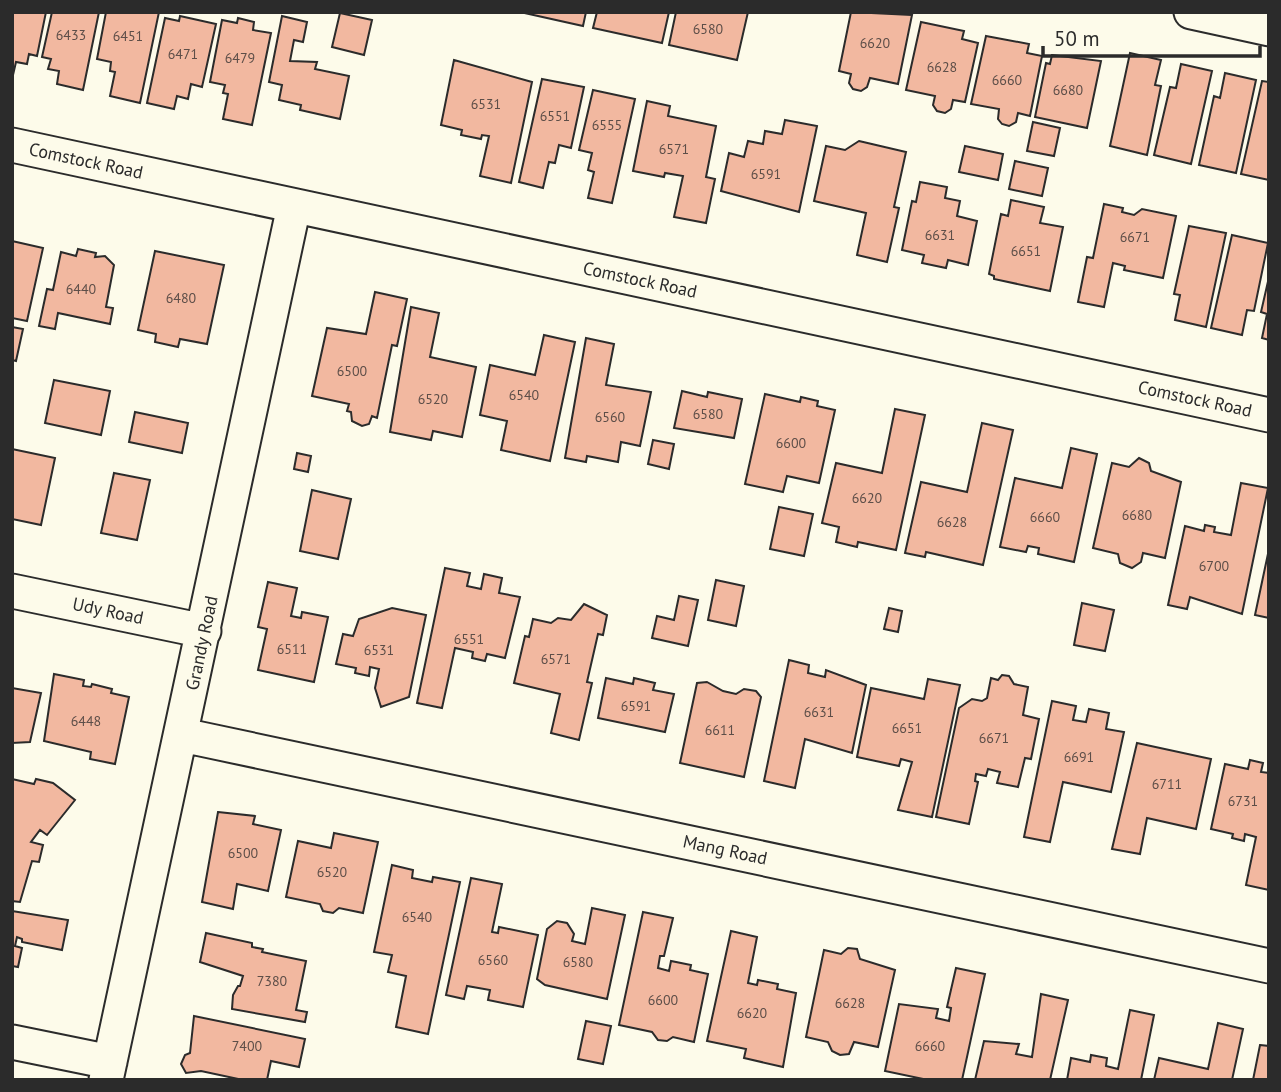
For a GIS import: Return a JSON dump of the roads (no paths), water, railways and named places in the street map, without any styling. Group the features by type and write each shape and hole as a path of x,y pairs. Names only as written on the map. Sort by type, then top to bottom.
{"street":[{"path":"1191,12 1269,29"},
{"name":"Comstock Road","path":"12,145 1269,415"},
{"name":"Grandy Road","path":"108,1071 294,206"},
{"name":"Udy Road","path":"12,591 204,631"},
{"name":"Mang Road","path":"182,735 1269,966"},
{"path":"12,1042 108,1071"}]}
